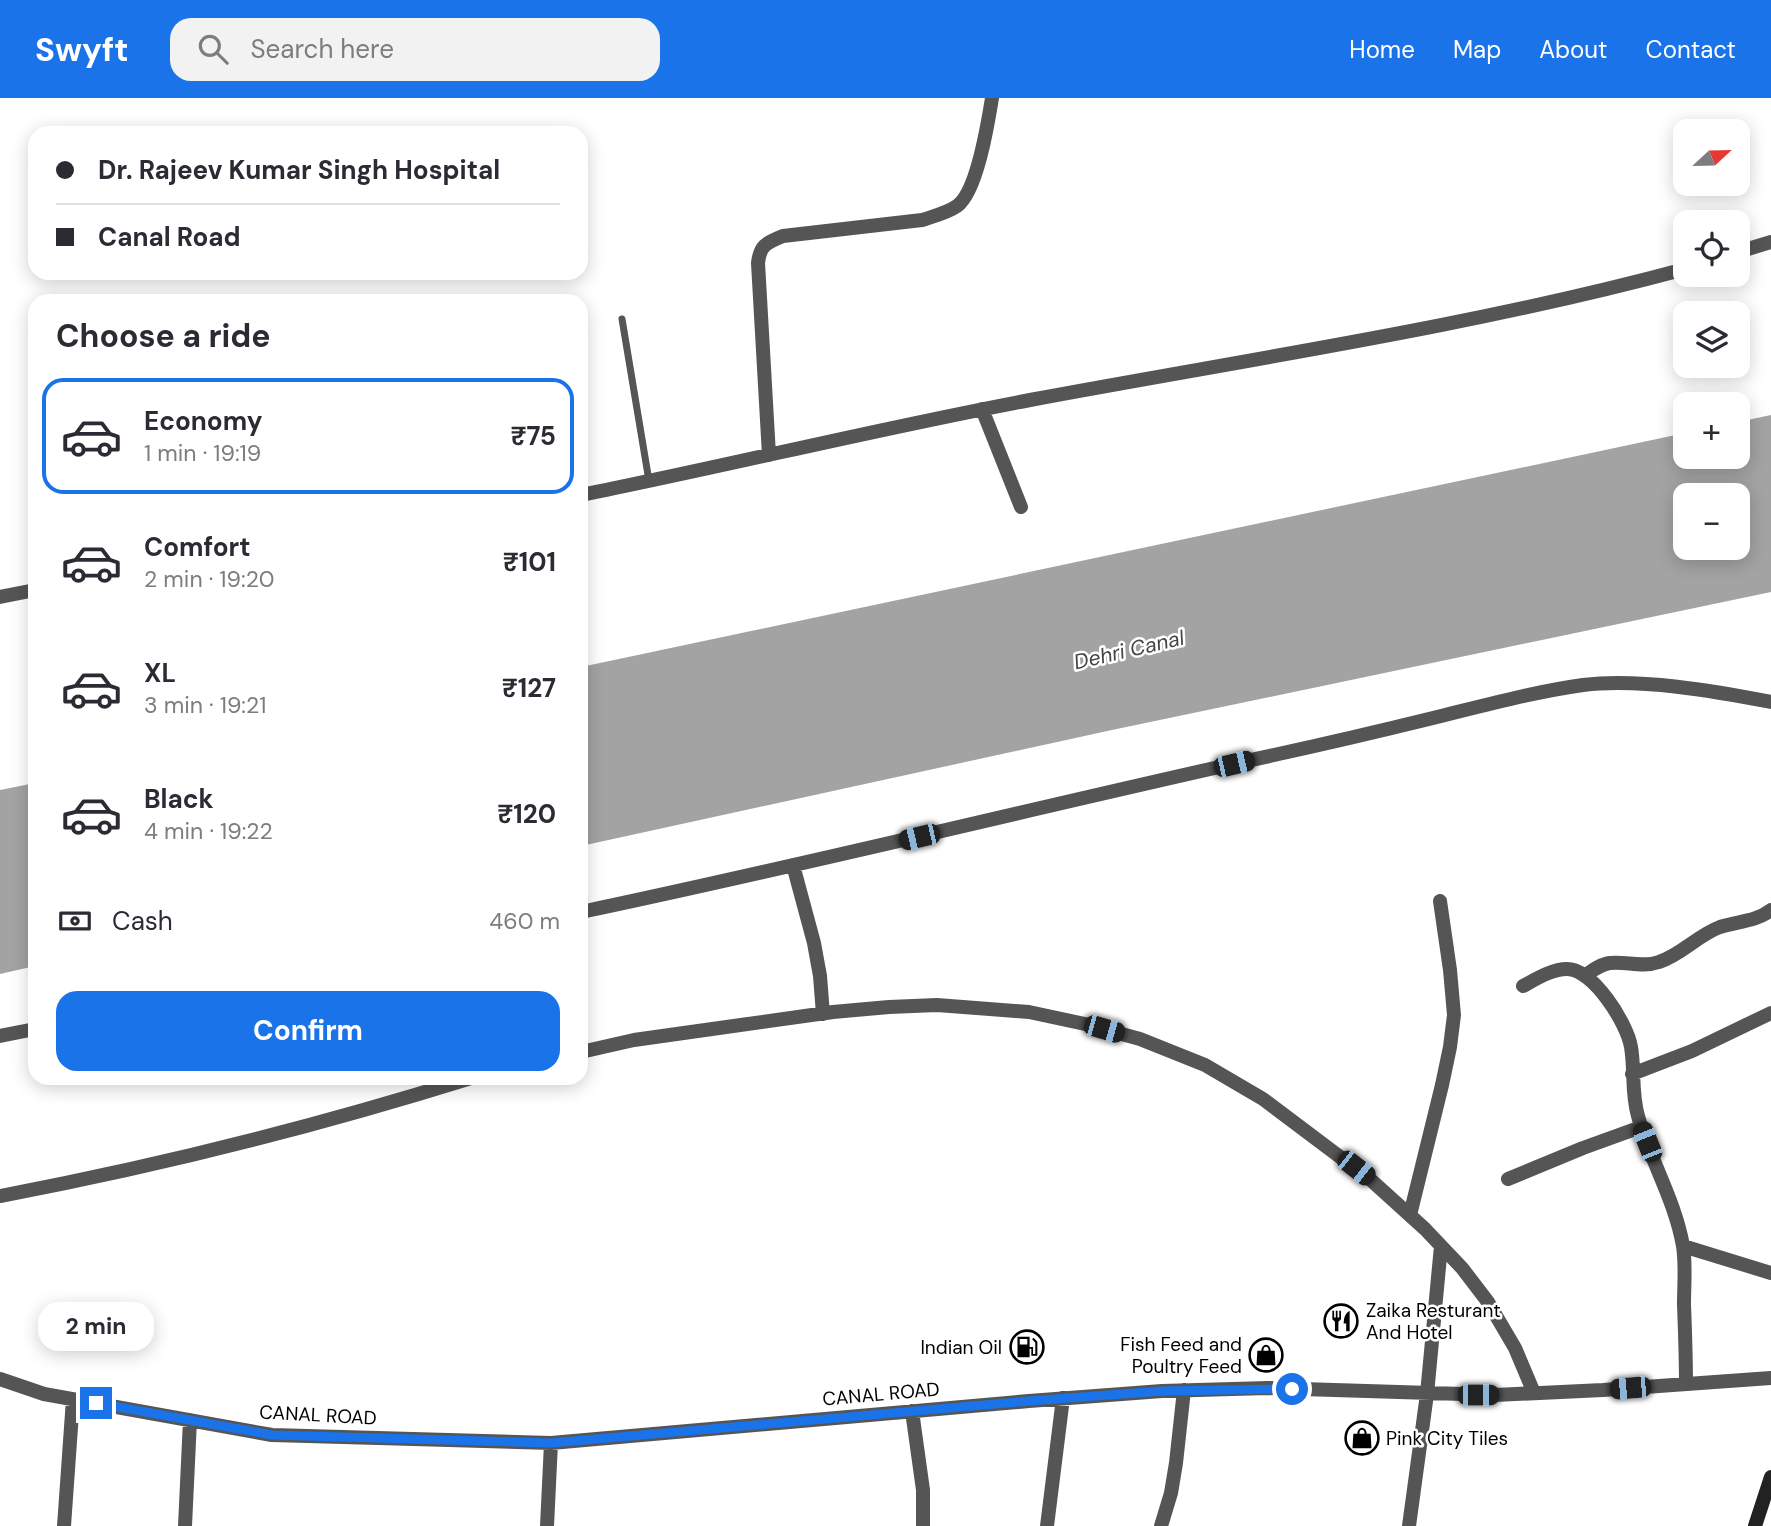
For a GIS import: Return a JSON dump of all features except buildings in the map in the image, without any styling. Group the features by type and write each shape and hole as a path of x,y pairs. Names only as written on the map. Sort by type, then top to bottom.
{"main road":[{"path":"1755,1526 1771,1477"}],"street":[{"path":"769,456 758,264 760,252 767,242 783,236 922,220 943,214 959,205 970,191 992,98"},
{"path":"1750,248 1771,242"},
{"path":"588,494 982,409 1406,333 1673,272"},
{"path":"982,409 1021,507"},
{"path":"0,597 28,591"},
{"path":"588,910 793,866 1464,710 1584,685 1661,685 1771,702"},
{"path":"793,866 816,954 823,1014"},
{"path":"1410,1215 1442,1085 1454,1015 1440,901"},
{"path":"1586,975 1610,963 1647,965 1660,962 1717,928 1755,919 1771,910"},
{"path":"1523,986 1563,969 1574,969 1586,975 1625,1028 1631,1047 1633,1093 1641,1127 1672,1208 1683,1247 1686,1384"},
{"path":"588,1051 647,1038 823,1014 937,1005 1029,1012 1140,1039 1205,1065 1263,1099 1372,1181 1410,1215 1462,1268 1488,1302 1515,1348 1534,1393"},
{"path":"1632,1074 1692,1051 1771,1013"},
{"path":"0,1036 28,1030"},
{"path":"0,1196 262,1137 448,1085"},
{"path":"1508,1179 1583,1147 1641,1127"},
{"path":"1409,1526 1427,1394 1441,1246"},
{"path":"1683,1247 1771,1273"},
{"name":"CANAL ROAD","path":"0,1379 44,1394 272,1435 551,1443 1062,1398 1184,1390 1268,1388 1496,1395 1603,1391 1771,1378"},
{"path":"1161,1526 1171,1493 1184,1390"},
{"path":"1046,1526 1062,1398"},
{"path":"64,1526 73,1399"},
{"path":"912,1411 923,1490 923,1526"},
{"path":"186,1526 190,1420"},
{"path":"547,1526 551,1443"}],"lane":[{"path":"622,319 649,481"}],"water":[{"name":"Dehri Canal","path":"1771,415 1771,592 1112,730 588,844 588,666 1673,436 1673,469 1750,469 1750,419"},
{"path":"28,784 28,968 0,974 0,790"}],"place":[{"name":"Zaika Resturant And Hotel","path":"1341,1321"},
{"name":"Indian Oil","path":"1027,1347"},
{"name":"Fish Feed and Poultry Feed","path":"1266,1355"},
{"name":"Pink City Tiles","path":"1362,1438"}],"route":[{"path":"96,1403 272,1435 551,1443 1162,1391 1292,1389"}]}
